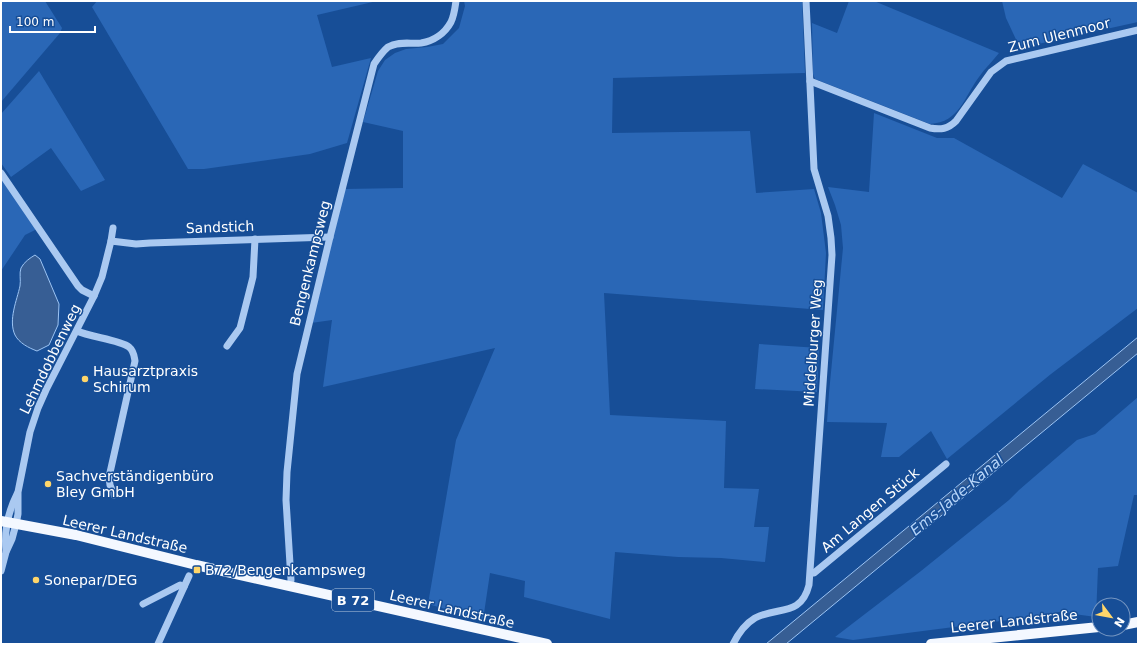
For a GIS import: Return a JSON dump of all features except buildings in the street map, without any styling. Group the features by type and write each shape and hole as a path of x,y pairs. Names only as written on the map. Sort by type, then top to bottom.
{"main road":[{"name":"Leerer Landstraße","path":"8,522 76,535 189,563 547,644"},
{"name":"Leerer Landstraße","path":"931,644 1091,628"}],"street":[{"name":"Bengenkampsweg","path":"290,586 291,580 286,500 287,472 297,374 374,64 380,54 389,47 405,42 421,43 431,40 442,33 451,21 456,1"},
{"name":"Middelburger Weg","path":"733,644 744,627 756,618 787,610 799,604 807,593 811,574 832,255 828,216 814,169 806,1"},
{"name":"Zum Ulenmoor","path":"810,81 930,128 939,130 952,125 956,121 991,72 1006,61 1138,30"},
{"name":"Lehmdobbenweg","path":"1,173 78,286 82,290 94,296 38,408 30,432 18,492 18,514 8,522 12,539 6,552 1,572"},
{"path":"94,296 102,277 113,228"},
{"name":"Sandstich","path":"111,241 150,244 330,237"},
{"path":"227,346 240,328 254,270 255,239"},
{"path":"77,331 128,346 134,353 135,361 109,477 114,496"},
{"name":"Am Langen Stück","path":"811,574 946,464"},
{"path":"158,644 189,576"},
{"path":"143,604 180,585 184,587"}],"shaded area":[{"path":"1,1 45,1 62,28 60,33 1,102"},
{"path":"97,1 377,1 317,15 332,67 371,58 347,143 310,154 204,169 188,169 92,7"},
{"path":"464,1 802,1 805,73 613,78 612,133 750,131 756,193 814,189 821,213 826,253 823,310 604,293 610,415 726,421 724,488 759,489 754,527 769,527 765,562 615,552 610,619 524,597 525,581 490,573 483,620 428,604 456,440 495,348 323,387 332,320 311,323 345,189 403,188 403,131 363,122 378,71 385,60 395,53 406,49 443,44 459,28 465,6"},
{"path":"849,1 874,1 999,53 981,74 955,114 948,119 930,124 815,79 813,74 812,23 837,33"},
{"path":"1002,1 1138,1 1138,22 1020,48 1006,18"},
{"path":"39,71 105,180 81,191 51,148 11,177 1,163 1,114"},
{"path":"874,113 937,138 954,138 1062,198 1083,164 1138,193 1138,308 1051,374 947,459 931,431 899,457 881,457 887,423 827,422 843,248 841,225 828,187 869,192"},
{"path":"1,178 35,230 25,235 1,271"},
{"path":"759,344 819,348 817,392 755,389"},
{"path":"1138,397 1138,495 1134,495 1118,566 1098,568 1097,597 1091,597 1091,616 1059,612 1048,615 853,640 835,637 921,571 1009,500 1077,440 1095,434"}],"water":[{"path":"35,255 40,259 59,304 58,325 49,345 37,351 28,347 19,340 15,335 12,323 20,286 21,268 25,262"},
{"name":"Ems-Jade-Kanal","path":"1138,337 1138,353 786,644 766,644"}],"place":[{"name":"Hausarztpraxis Schirum","path":"85,379"},
{"name":"Sachverständigenbüro Bley GmbH","path":"48,484"},
{"name":"B72/Bengenkampsweg","path":"197,570"},
{"name":"Sonepar/DEG","path":"36,580"}]}
